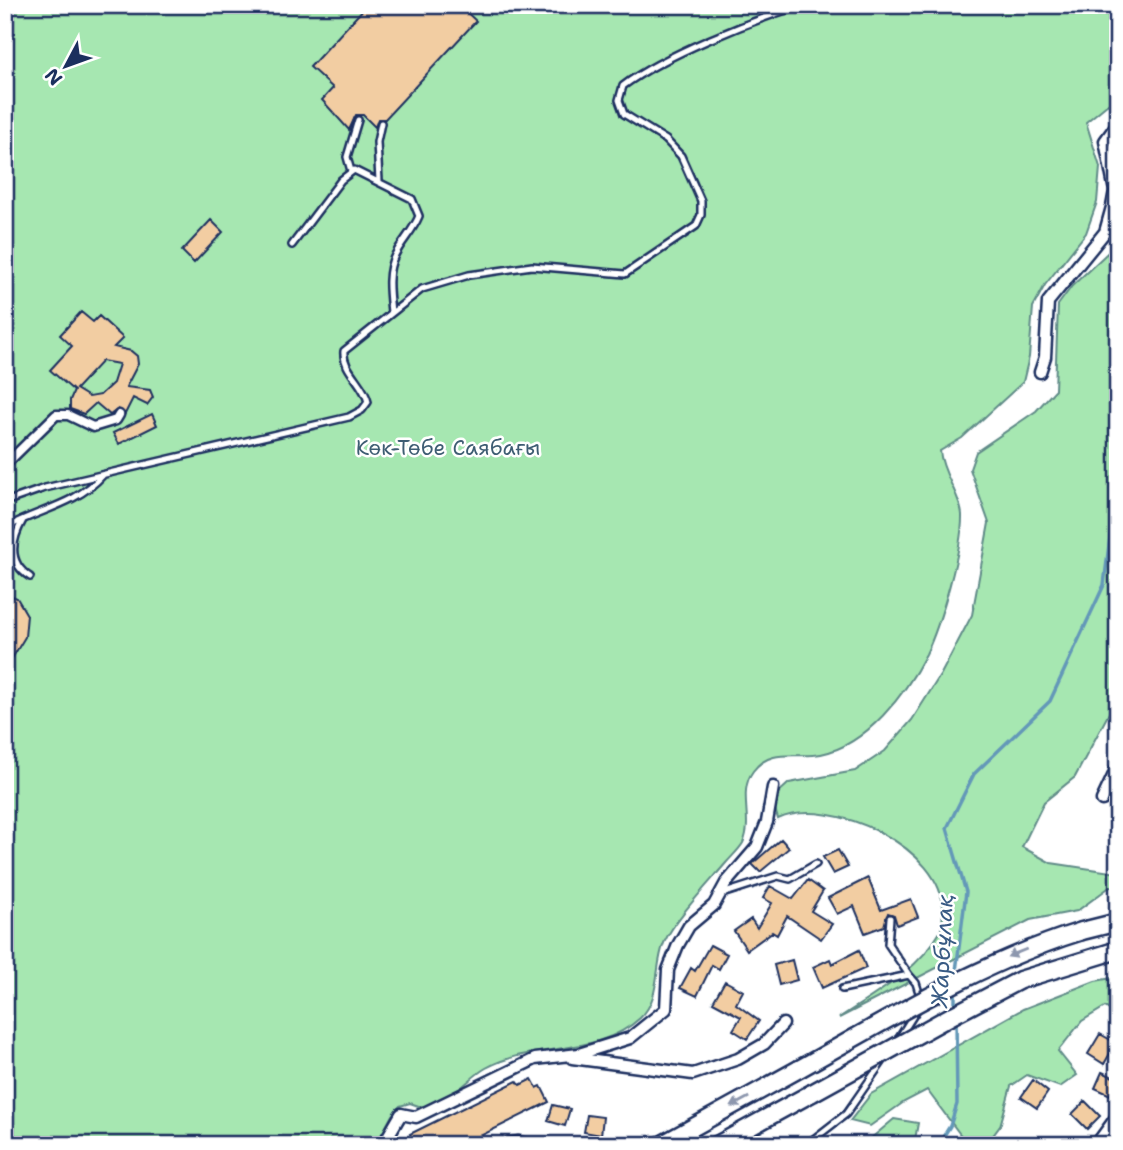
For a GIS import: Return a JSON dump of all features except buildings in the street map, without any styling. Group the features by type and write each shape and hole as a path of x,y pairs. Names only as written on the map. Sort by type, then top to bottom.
{"main road":[{"path":"661,1145 990,965 1082,931 1118,922"},
{"path":"717,1145 1008,986 1089,957 1118,950"}],"street":[{"path":"1040,372 1045,357 1048,302 1105,232 1115,191 1105,141 1118,123"},
{"path":"5,465 56,415 68,415 93,427 116,420 119,415"},
{"path":"1102,800 1118,766"},
{"path":"383,1145 401,1114 416,1117 535,1059 609,1047 630,1038 666,1009 668,971 690,926 714,905 762,837 773,787"},
{"path":"563,1056 693,1074 738,1059 764,1044 783,1024"},
{"path":"1100,1143 1118,1115"},
{"path":"503,1145 518,1142 529,1145"}],"lane":[{"path":"5,502 45,488 334,422 362,411 368,402 366,392 343,360 344,351 422,289 469,275 532,266 615,276 625,274 690,231 701,215 701,201 681,156 666,140 624,114 619,106 620,92 629,82 670,60 748,23 801,5"},
{"path":"351,171 347,157 358,120"},
{"path":"379,181 377,142 381,123"},
{"path":"351,171 360,171 379,181 412,199 418,207 419,216 412,233 394,256 388,282 391,312"},
{"path":"292,245 351,171"},
{"path":"5,528 25,517 73,501 91,489 103,475"},
{"path":"25,517 18,530 14,563 18,570 30,577"},
{"path":"719,895 778,876 790,879 816,864"},
{"path":"806,1145 846,1114 915,1014 922,996 888,944 890,918"},
{"path":"842,989 909,975"}],"green space":[{"name":"Көк-Төбе Саябағы","path":"5,5 1118,5 1118,112 1108,104 1086,122 1100,167 1097,202 1086,233 1045,285 1033,307 1029,357 1023,382 962,438 940,451 941,460 961,508 959,546 938,625 926,654 908,685 869,729 838,749 821,754 776,756 753,771 746,788 747,825 743,843 692,902 669,934 661,952 651,1001 640,1018 623,1031 605,1039 524,1054 486,1068 451,1096 432,1106 410,1103 400,1106 376,1145 5,1145"},
{"path":"1118,243 1118,696 1075,777 1044,802 1022,847 1051,863 1118,873 1118,887 1111,886 1077,911 1030,920 839,1018 895,981 931,946 942,925 939,889 925,867 905,848 881,832 826,814 800,813 778,819 774,805 777,794 789,783 855,771 885,751 912,720 941,674 972,615 989,523 970,469 976,452 1036,411 1055,390 1058,305 1072,286"},
{"path":"1118,977 1118,1016 1105,1007 1082,1021 1058,1051 1077,1075 1060,1087 1027,1075 1011,1086 1000,1126 986,1145 968,1145 927,1090 904,1102 870,1126 850,1121 871,1094 1023,1009 1095,981"},
{"path":"894,1119 918,1123 914,1145 823,1145 869,1140"}],"waterway":[{"name":"Жарбұлақ","path":"955,979 966,892 947,828 974,774 1050,701 1104,585 1118,473"},
{"name":"Жарбұлақ","path":"955,990 955,1007"},
{"name":"Жарбұлақ","path":"938,1145 950,1126 957,1104 956,1018"}]}
